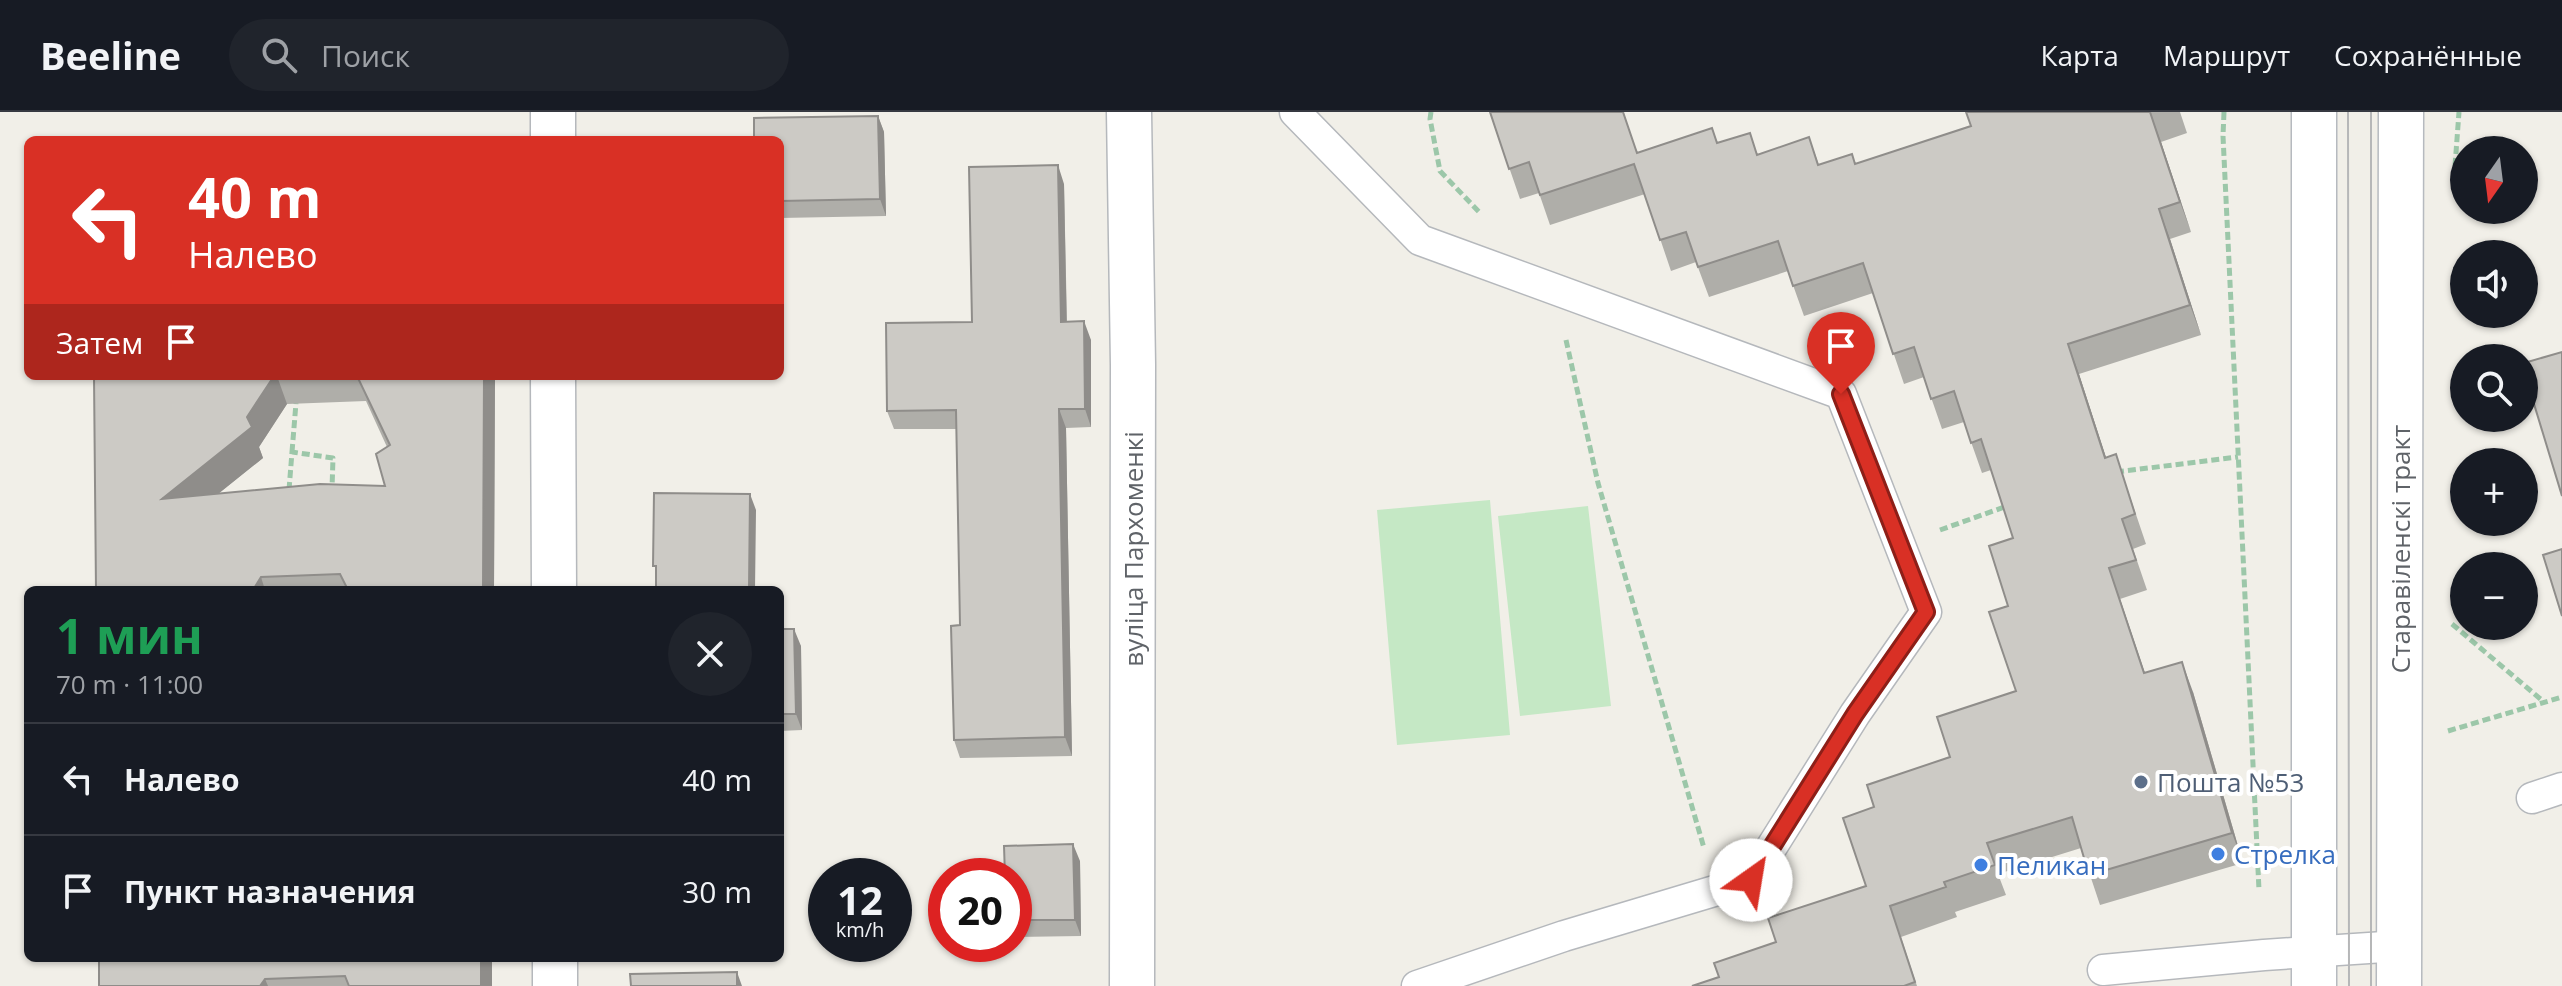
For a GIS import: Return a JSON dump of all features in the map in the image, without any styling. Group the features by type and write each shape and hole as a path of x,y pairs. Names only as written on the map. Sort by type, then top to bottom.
{"street":[{"path":"553,112 553,136"},
{"name":"вуліца Пархоменкі","path":"1129,112 1133,365 1132,986"},
{"path":"2314,112 2314,969"},
{"name":"Старавіленскі тракт","path":"2399,966 2401,112"},
{"path":"553,380 554,586"},
{"path":"555,962 555,986"}],"lane":[{"path":"1295,112 1420,240 1841,394 1926,612 1855,714 1751,880 1564,936 1417,986"},
{"path":"2532,798 2562,788"},
{"path":"2103,970 2264,955 2314,969 2399,966"}],"path":[{"path":"1431,112 1440,171 1482,214"},
{"path":"2224,112 2264,955"},
{"path":"1555,290 1598,483 1716,891"},
{"path":"289,492 296,403"},
{"path":"292,452 333,458 331,500"},
{"path":"2110,473 2238,457"},
{"path":"1900,544 2018,502"},
{"path":"2448,621 2544,702"},
{"path":"2441,733 2562,697"}],"green space":[{"path":"1490,500 1510,735 1397,745 1377,510"},
{"path":"1588,506 1611,706 1520,716 1498,516"}],"building":[{"path":"1490,112 1623,112 1637,153 1712,128 1717,143 1750,133 1757,155 1809,137 1818,165 1852,154 1855,164 1971,126 1966,112 2150,112 2180,202 2159,209 2190,305 2068,344 2105,458 2116,454 2135,514 2122,519 2136,560 2109,568 2144,673 2182,662 2232,833 2089,875 2072,817 1987,843 1995,865 1944,882 1946,887 1890,906 1915,982 1904,986 1692,986 1719,977 1714,963 1776,942 1768,918 1866,886 1843,818 1874,807 1867,785 1950,757 1937,717 2016,691 1989,612 2008,606 1989,546 2013,538 1981,439 1971,443 1954,391 1931,399 1914,347 1893,354 1863,263 1793,286 1778,241 1698,267 1686,232 1660,240 1634,164 1540,195 1529,162 1509,169"},
{"path":"878,116 880,199 784,201 784,136 754,136 754,118"},
{"path":"1058,165 1061,322 1084,321 1085,409 1059,409 1065,737 954,740 951,626 960,625 956,410 887,411 886,323 972,322 969,167"},
{"path":"2562,352 2562,496 2538,417 2538,359"},
{"path":"94,380 271,380 247,417 252,427 162,499 320,484 385,486 376,454 390,445 359,380 484,380 483,586 346,586 340,574 261,577 255,586 96,586"},
{"path":"654,493 750,494 749,586 656,586 656,566 653,566"},
{"path":"2562,549 2562,616 2543,555"},
{"path":"784,629 794,629 796,714 784,714"},
{"path":"1073,844 1075,920 1032,920 1032,858 1004,858 1004,846"},
{"path":"99,962 481,962 481,986 349,986 345,976 265,979 260,986 99,986"},
{"path":"737,972 737,986 631,986 630,974"}],"tram line":[{"path":"2348,112 2349,986"},
{"path":"2371,112 2371,986"}],"place":[{"name":"Пошта №53","path":"2141,782"},
{"name":"Стрелка","path":"2218,854"},
{"name":"Пеликан","path":"1981,865"}],"route":[{"path":"1751,880 1855,714 1926,612 1841,394"}]}
